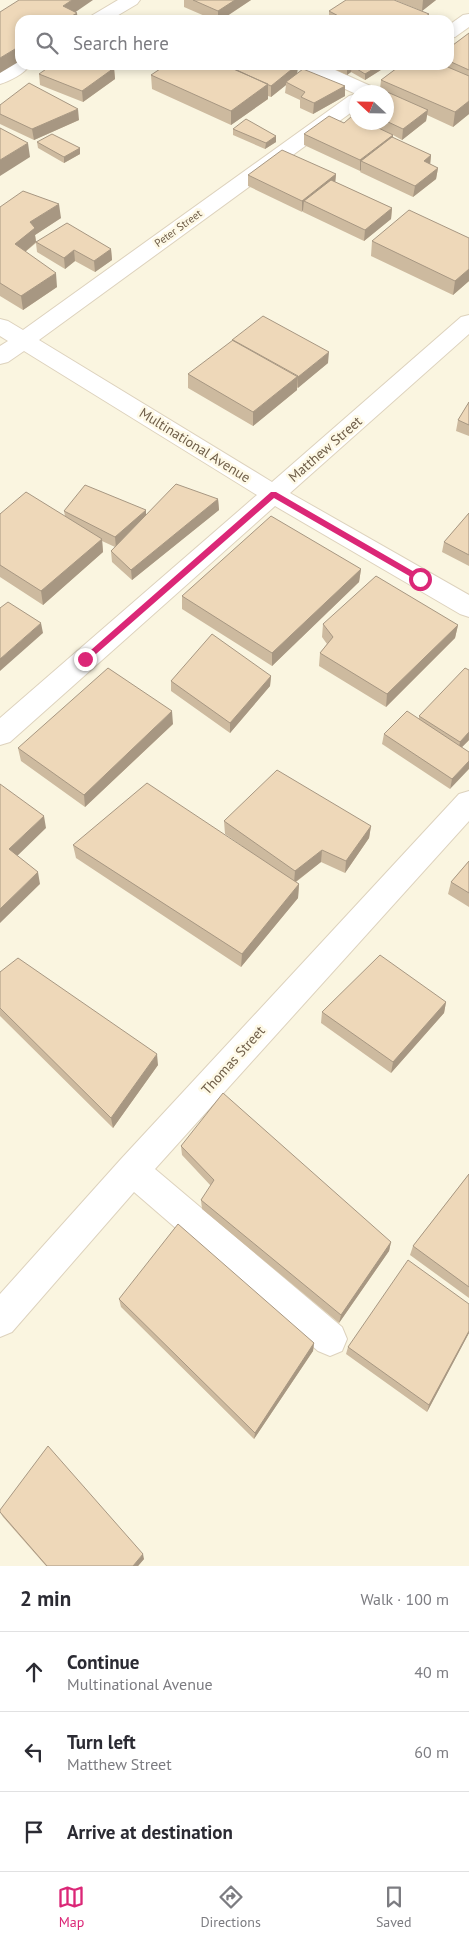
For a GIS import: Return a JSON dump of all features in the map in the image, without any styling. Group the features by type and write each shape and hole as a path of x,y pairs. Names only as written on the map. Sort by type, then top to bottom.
{"street":[{"path":"106,15 131,0"},
{"path":"454,30 469,19"},
{"path":"0,78 15,69"},
{"path":"320,70 354,85"},
{"name":"Peter Street","path":"0,356 349,105"},
{"name":"Matthew Street","path":"0,734 469,322"},
{"name":"Multinational Avenue","path":"0,326 274,494 469,608"},
{"name":"Thomas Street","path":"0,1320 132,1170 469,802"},
{"path":"132,1170 330,1339"}],"building":[{"path":"19,0 72,0 63,6 77,13 74,15 15,15 15,49 0,58 0,12"},
{"path":"193,0 235,0 218,11"},
{"path":"346,0 394,0 429,14 337,15 329,11"},
{"path":"469,33 469,70 454,63 454,44"},
{"path":"45,70 111,70 82,91 39,74"},
{"path":"158,70 236,70 268,84 231,111 151,75"},
{"path":"237,70 291,70 271,86"},
{"path":"302,70 305,70 345,86 314,103 301,97 305,92 286,82"},
{"path":"358,70 372,70 365,74"},
{"path":"394,70 454,70 469,76 469,101 455,112 381,80"},
{"path":"29,83 78,109 32,129 0,114 0,105"},
{"path":"394,95 428,110 403,129 394,125"},
{"path":"329,116 344,123 349,119 349,130 383,130 393,135 360,160 304,134"},
{"path":"246,119 276,136 266,143 233,129"},
{"path":"0,128 28,143 0,160"},
{"path":"52,134 80,148 64,157 37,142"},
{"path":"392,137 431,155 424,161 438,168 415,186 361,161"},
{"path":"282,150 336,174 302,201 248,175"},
{"path":"331,180 392,208 365,230 304,201"},
{"path":"23,191 59,204 30,222 35,228 15,244 56,273 21,296 0,283 0,207"},
{"path":"409,210 469,238 469,269 455,281 372,241"},
{"path":"67,223 111,249 94,261 74,250 64,258 36,242"},
{"path":"263,316 329,352 298,377 232,340"},
{"path":"233,340 298,376 253,412 188,374"},
{"path":"469,402 469,425 458,420"},
{"path":"176,484 218,499 131,570 111,551"},
{"path":"85,485 146,510 115,537 64,511"},
{"path":"26,492 102,539 41,591 0,565 0,514"},
{"path":"469,513 469,555 444,542"},
{"path":"271,516 361,569 272,653 182,596"},
{"path":"376,576 458,625 387,694 320,653 333,637 323,624"},
{"path":"8,602 41,623 0,659 0,608"},
{"path":"212,634 271,676 230,723 171,681"},
{"path":"108,668 172,711 84,795 18,748"},
{"path":"465,668 469,670 469,732 460,742 419,716"},
{"path":"407,711 469,752 469,761 452,779 384,734"},
{"path":"277,770 371,826 346,861 322,850 295,871 224,821"},
{"path":"147,783 299,884 242,954 73,845"},
{"path":"0,784 44,816 9,849 38,872 0,909"},
{"path":"469,861 469,893 451,882"},
{"path":"380,955 446,1002 393,1062 322,1012"},
{"path":"18,958 157,1054 111,1118 0,1008 0,972"},
{"path":"223,1093 391,1242 341,1315 201,1200 214,1180 181,1146"},
{"path":"469,1174 469,1287 413,1246"},
{"path":"178,1224 314,1343 255,1433 119,1299"},
{"path":"408,1260 469,1304 469,1331 429,1405 348,1347"},
{"path":"48,1446 143,1554 133,1566 47,1566 0,1512"}],"route":[{"path":"85,659 274,494 420,579"}]}
